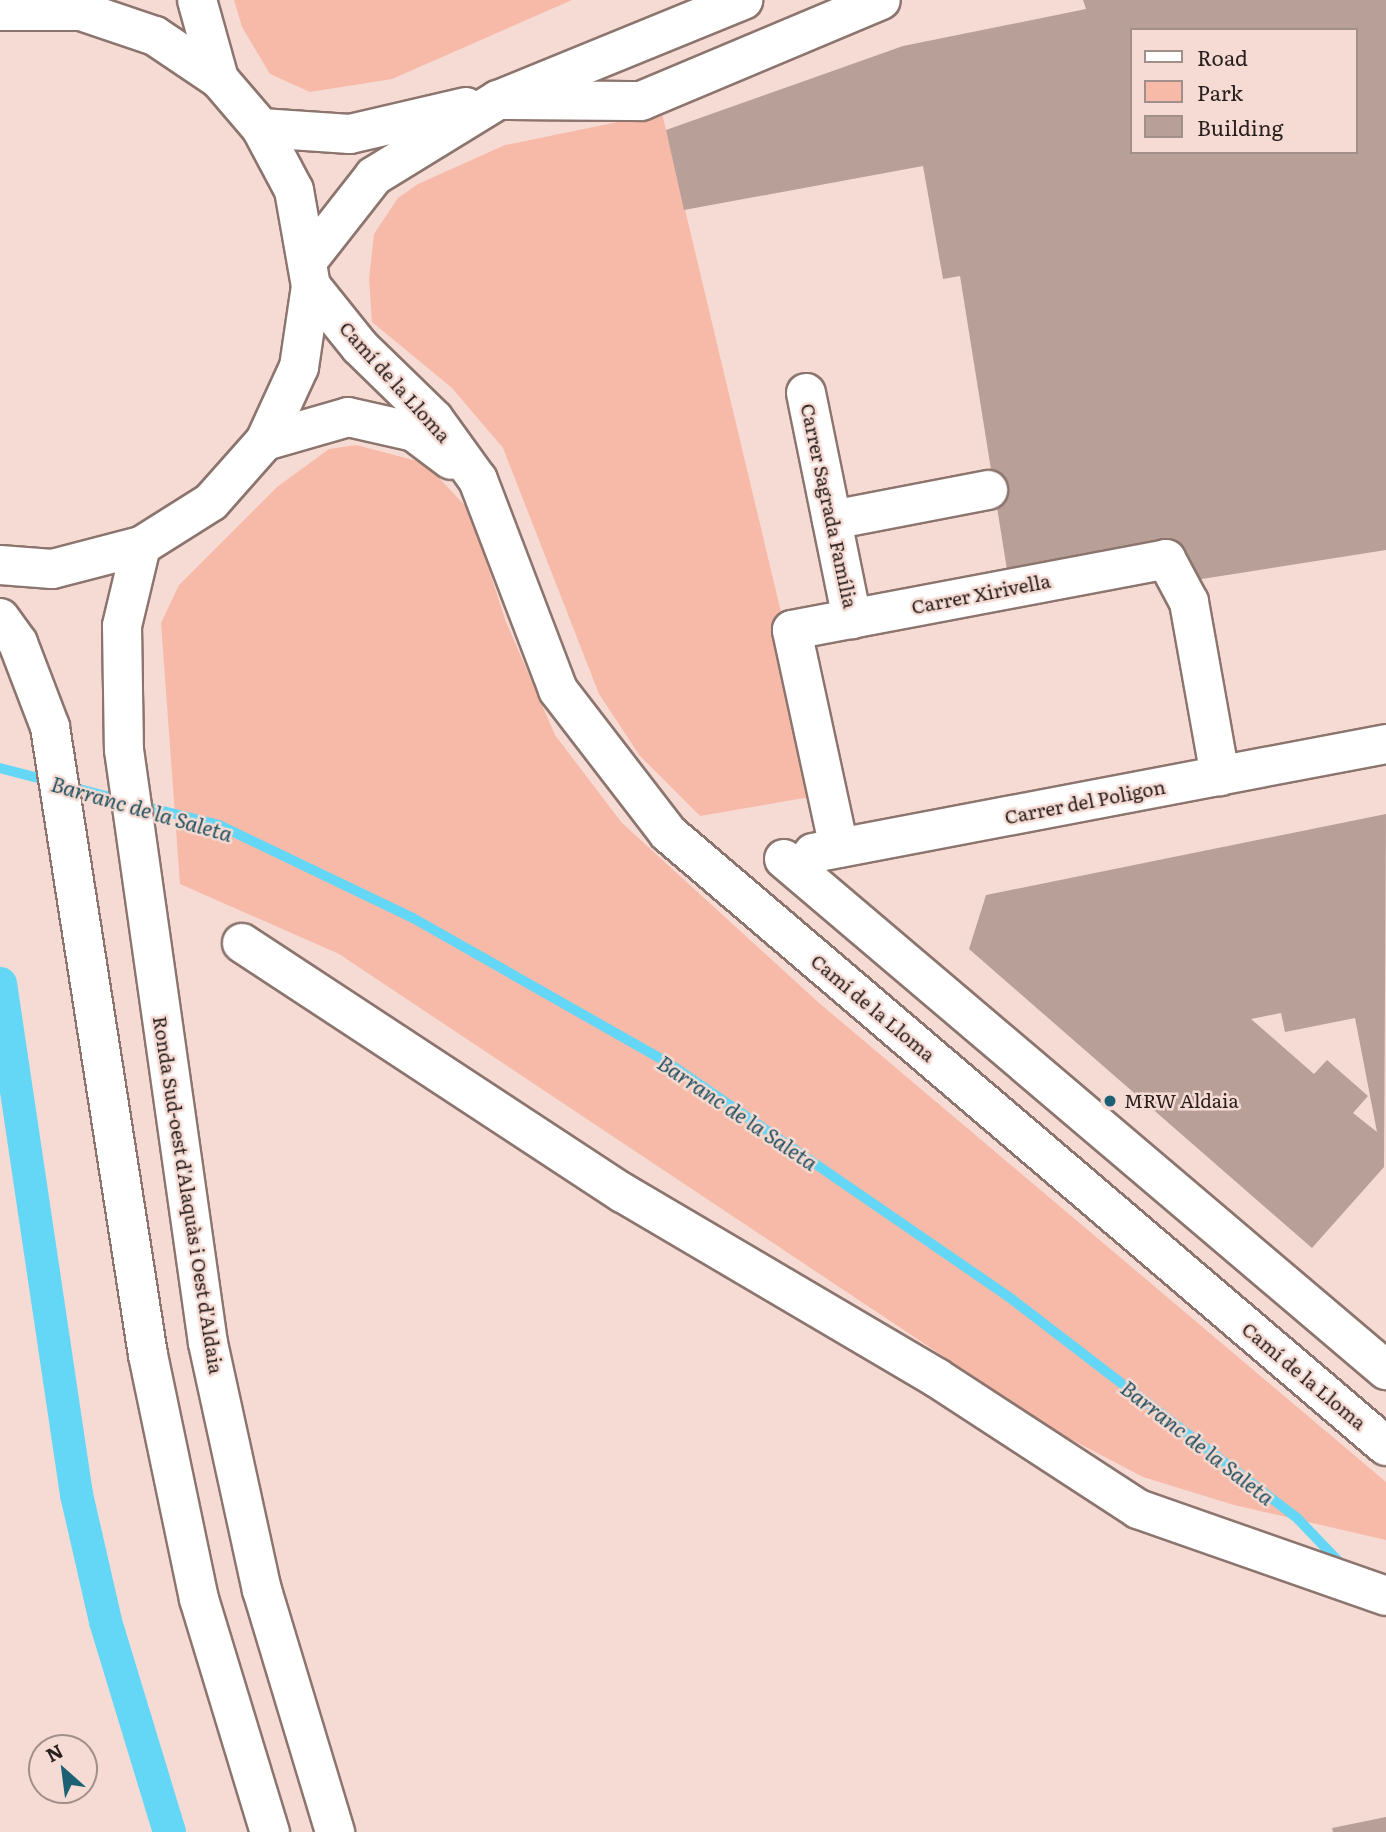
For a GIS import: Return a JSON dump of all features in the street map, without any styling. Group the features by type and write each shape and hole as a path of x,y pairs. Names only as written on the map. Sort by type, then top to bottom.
{"street":[{"path":"197,0 219,79"},
{"path":"261,128 350,134 498,100 743,0"},
{"path":"310,272 374,176 498,100 641,100 881,0"},
{"path":"0,11 89,6 155,36 219,79 261,128 294,190 310,272 299,367 265,441 211,502 141,546 52,569 0,565"},
{"name":"Camí de la Lloma","path":"310,272 360,347 434,419 478,480 558,690 668,833 1386,1446"},
{"name":"Carrer Sagrada Família","path":"806,393 852,619"},
{"name":"Camí de la Lloma","path":"265,441 348,417 414,432 478,480"},
{"path":"832,520 988,490"},
{"name":"Ronda Sud-oest d'Alaquàs i Oest d'Aldaia","path":"141,546 122,626 124,750 208,1343 261,1590 335,1832"},
{"name":"Carrer Xirivella","path":"839,848 792,630 1166,559 1189,603 1220,776"},
{"path":"0,618 18,643 50,727 148,1355 200,1599 270,1832"},
{"name":"Carrer del Poligon","path":"1386,744 784,859 1386,1370"},
{"path":"242,943 623,1192 937,1378 1138,1509 1386,1596"}],"green space":[{"path":"234,0 572,0 392,79 310,92 270,74 242,27"},
{"path":"662,113 822,784 810,797 700,816 640,756 599,694 503,448 452,388 372,322 369,279 374,234 398,198 418,184 505,145"},
{"path":"356,445 425,463 470,511 506,622 555,735 622,823 818,1002 1386,1482 1386,1540 1234,1505 1143,1477 1057,1432 339,954 180,884 161,623 179,585 277,487 329,449"}],"building":[{"path":"1083,0 1386,0 1386,550 1189,581 1182,545 1008,576 960,276 943,279 923,166 684,210 666,130 903,46 1086,9"},
{"path":"1386,814 1384,1167 1312,1248 969,949 986,895","holes":["1281,1013 1285,1032 1355,1018 1377,1132 1353,1113 1368,1096 1327,1060 1314,1074 1251,1019"]},
{"path":"1386,1817 1386,1832 1333,1832 1332,1828"}],"waterway":[{"name":"Barranc de la Saleta","path":"0,768 50,781"},
{"name":"Barranc de la Saleta","path":"68,786 121,800"},
{"name":"Barranc de la Saleta","path":"139,805 219,825 413,918 670,1064 1009,1297 1298,1519 1343,1566"},
{"path":"0,983 76,1494 105,1621 169,1832"}],"place":[{"name":"MRW Aldaia","path":"1110,1101"}]}
